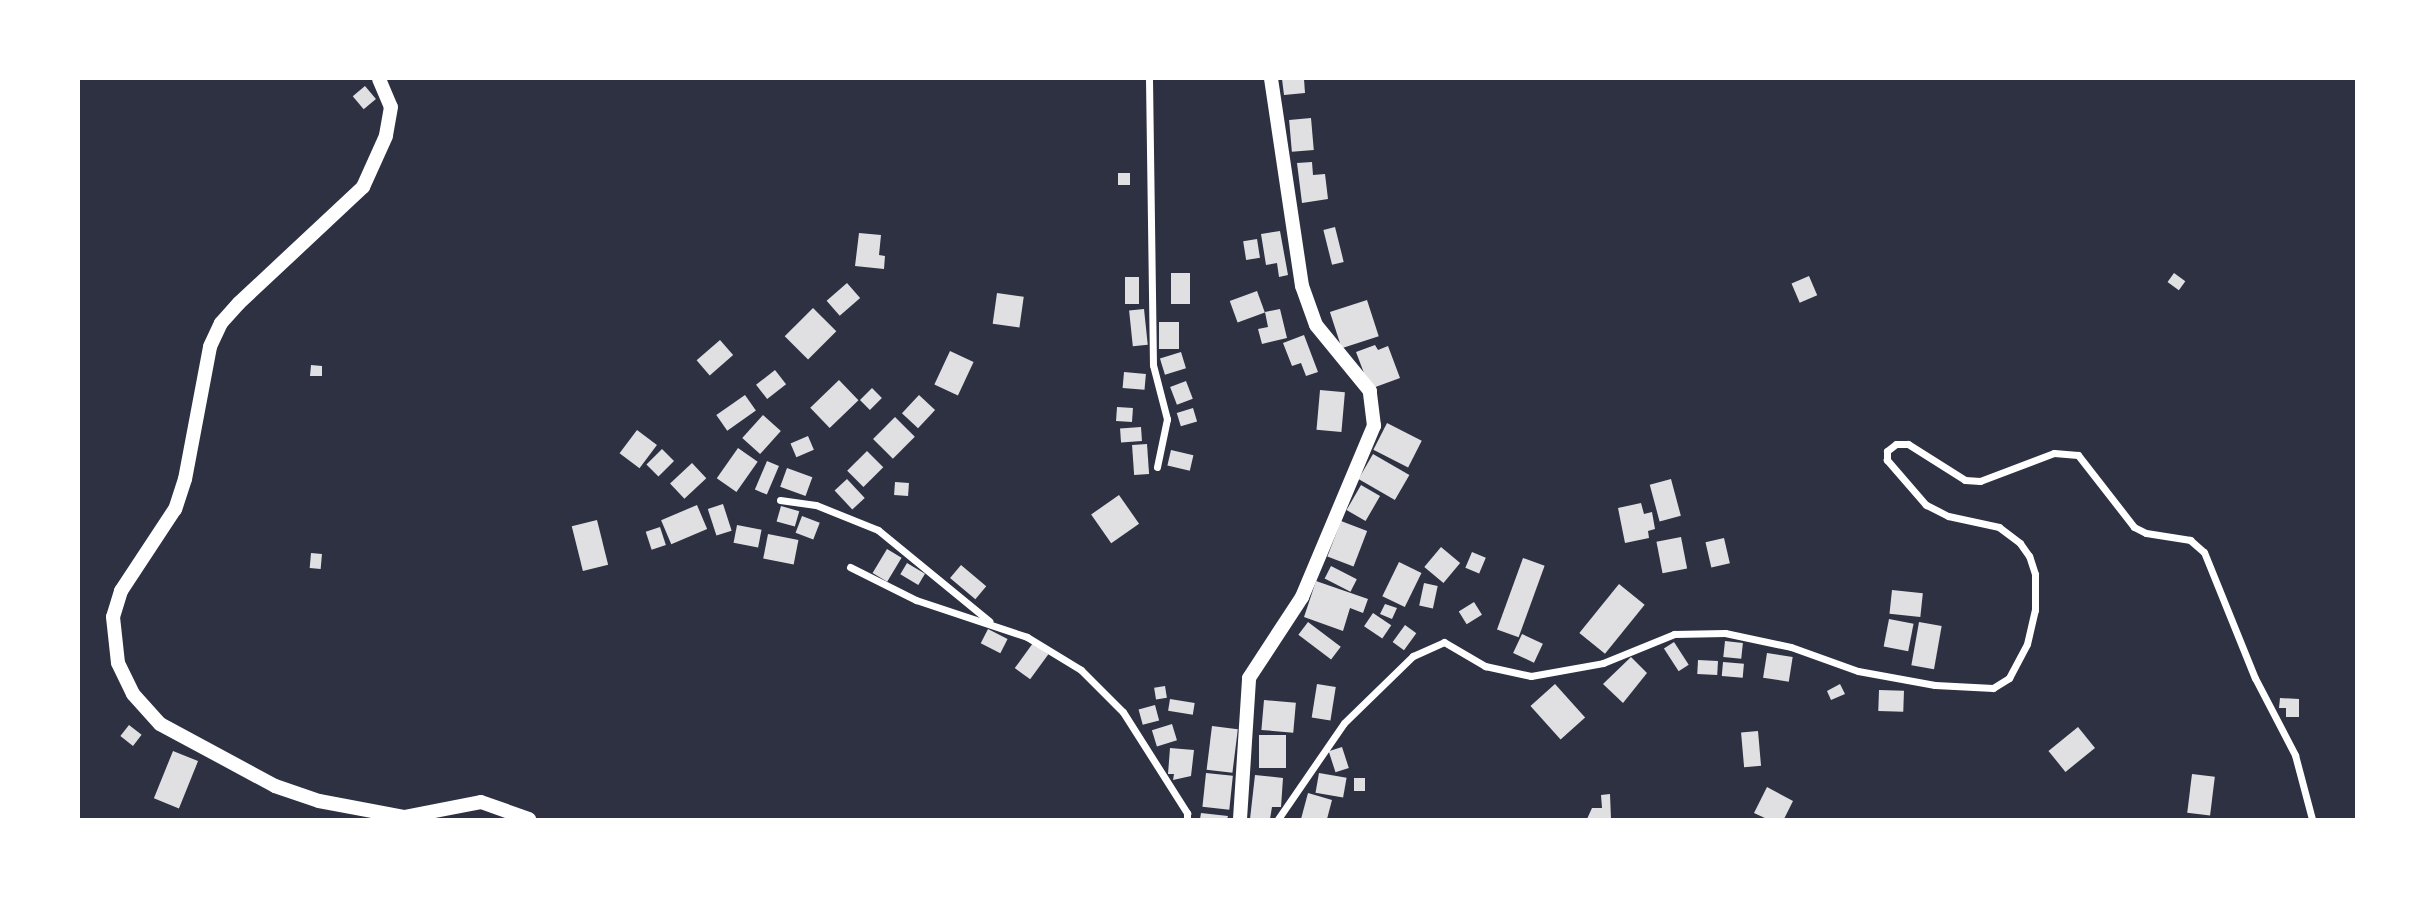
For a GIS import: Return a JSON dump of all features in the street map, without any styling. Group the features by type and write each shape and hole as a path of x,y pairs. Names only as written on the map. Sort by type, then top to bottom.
{"main road":[{"path":"379,79 390,107 386,136 363,187 239,303 221,323 210,347 175,509 121,591 113,617 118,663 132,694 160,724 275,786 319,801 404,817 481,802 529,819"},
{"path":"1240,819 1249,678 1302,597 1374,426 1370,391 1316,325 1302,286 1271,79"}],"street":[{"path":"1149,79 1153,365 1167,419 1157,467"},
{"path":"1278,819 1353,713 1413,656 1444,642 1485,666 1531,676 1603,663 1674,634 1725,633 1791,647 1858,670 1935,685 1993,688 2009,678 2026,644 2035,610 2035,574 2029,556 2020,543 1999,527 1948,516 1926,505 1887,460 1887,451 1896,444 1908,444 1965,481 1980,481 2054,453 2078,455 2134,527 2146,533 2190,540 2204,552 2255,678 2295,755 2312,819"},
{"path":"780,500 816,505 878,530 992,624"},
{"path":"850,567 916,600 1027,637 1107,691 1142,738 1187,819"}],"building":[{"path":"1282,79 1304,79 1305,93 1284,95"},
{"path":"365,86 376,99 364,109 353,96"},
{"path":"1311,118 1314,150 1292,152 1289,120"},
{"path":"1312,162 1313,175 1325,174 1328,199 1302,203 1297,163"},
{"path":"1118,173 1130,173 1130,185 1118,185"},
{"path":"1335,227 1344,262 1332,265 1323,230"},
{"path":"1280,231 1288,275 1279,277 1277,263 1266,265 1261,234"},
{"path":"859,233 881,235 879,255 885,256 884,269 855,266"},
{"path":"1257,239 1260,258 1246,260 1243,241"},
{"path":"1171,273 1190,273 1190,304 1171,304"},
{"path":"2174,273 2185,281 2179,290 2168,282"},
{"path":"1809,276 1817,295 1800,303 1792,283"},
{"path":"1125,277 1139,277 1139,304 1125,304"},
{"path":"847,283 860,298 840,316 827,301"},
{"path":"1257,291 1265,313 1238,323 1230,301"},
{"path":"997,293 1024,297 1019,327 993,324"},
{"path":"1367,300 1379,336 1342,348 1330,312"},
{"path":"813,308 836,331 808,360 785,336"},
{"path":"1144,309 1148,345 1133,346 1129,311"},
{"path":"1280,309 1287,338 1262,344 1258,329 1268,327 1265,312"},
{"path":"1159,322 1179,322 1179,349 1159,349"},
{"path":"1304,335 1318,372 1306,376 1301,363 1292,366 1283,343"},
{"path":"720,340 733,355 710,375 697,360"},
{"path":"1375,345 1378,350 1388,346 1400,378 1370,389 1356,352"},
{"path":"950,351 974,362 958,396 934,385"},
{"path":"1181,352 1186,368 1165,375 1160,358"},
{"path":"311,365 322,366 322,376 310,376"},
{"path":"775,370 786,384 767,399 756,385"},
{"path":"1124,372 1146,374 1145,390 1123,388"},
{"path":"839,380 858,400 830,428 810,408"},
{"path":"1186,381 1193,399 1177,405 1170,387"},
{"path":"872,388 882,398 870,410 860,400"},
{"path":"1320,390 1345,392 1341,432 1317,430"},
{"path":"745,395 756,411 727,431 716,415"},
{"path":"919,395 935,410 918,428 902,413"},
{"path":"1117,407 1133,408 1132,422 1116,421"},
{"path":"1193,408 1197,421 1181,426 1177,413"},
{"path":"763,415 781,431 760,454 742,438"},
{"path":"895,417 915,437 893,459 873,439"},
{"path":"1387,423 1422,441 1408,467 1373,450"},
{"path":"1141,427 1142,441 1121,442 1120,428"},
{"path":"637,430 657,445 640,468 620,453"},
{"path":"808,436 814,450 796,457 791,443"},
{"path":"1147,444 1149,474 1134,475 1132,445"},
{"path":"738,448 758,462 736,492 717,478"},
{"path":"662,449 674,461 658,477 646,465"},
{"path":"1171,450 1193,455 1190,471 1167,466"},
{"path":"867,451 883,467 863,487 847,471"},
{"path":"1373,454 1409,475 1395,500 1358,479"},
{"path":"767,461 779,466 767,495 755,490"},
{"path":"692,463 706,478 684,499 670,483"},
{"path":"787,468 812,477 806,496 780,487"},
{"path":"847,479 865,498 852,510 835,491"},
{"path":"1671,479 1681,516 1660,521 1650,485"},
{"path":"895,482 909,483 908,496 894,495"},
{"path":"1361,485 1380,496 1366,521 1346,510"},
{"path":"1119,495 1139,524 1111,543 1091,515"},
{"path":"1641,503 1644,514 1652,512 1655,529 1648,531 1649,538 1625,543 1618,508"},
{"path":"723,504 732,531 716,536 708,509"},
{"path":"697,505 707,529 671,544 661,520"},
{"path":"781,506 799,511 795,527 777,521"},
{"path":"802,516 820,523 813,540 796,533"},
{"path":"597,520 608,565 583,571 572,526"},
{"path":"1341,521 1367,531 1354,567 1327,556"},
{"path":"737,525 762,530 758,547 734,543"},
{"path":"660,527 666,545 652,550 646,532"},
{"path":"768,534 798,540 794,564 763,559"},
{"path":"1681,537 1687,568 1663,573 1656,542"},
{"path":"1724,538 1730,563 1711,568 1705,542"},
{"path":"1441,547 1460,563 1443,583 1424,567"},
{"path":"887,549 902,558 887,582 873,573"},
{"path":"1472,552 1486,558 1479,574 1465,568"},
{"path":"311,553 322,554 321,569 310,568"},
{"path":"1523,558 1545,566 1519,637 1497,629"},
{"path":"1399,562 1421,573 1405,607 1382,596"},
{"path":"907,563 925,574 918,585 900,574"},
{"path":"961,565 986,586 975,599 950,578"},
{"path":"1331,566 1357,579 1350,592 1325,578"},
{"path":"1316,581 1368,599 1363,613 1350,608 1343,631 1304,617"},
{"path":"1424,583 1438,586 1433,608 1419,605"},
{"path":"1619,584 1645,605 1605,654 1579,633"},
{"path":"1892,590 1923,593 1920,617 1889,614"},
{"path":"1474,602 1482,615 1467,624 1459,612"},
{"path":"1385,604 1397,608 1392,619 1380,614"},
{"path":"1373,613 1391,625 1382,639 1364,626"},
{"path":"1889,619 1914,624 1908,651 1884,646"},
{"path":"1308,622 1341,647 1331,659 1298,635"},
{"path":"1919,622 1942,626 1934,669 1911,665"},
{"path":"1405,625 1416,633 1404,650 1393,642"},
{"path":"988,629 1008,639 1000,653 981,643"},
{"path":"1522,634 1543,644 1534,663 1513,653"},
{"path":"1725,641 1743,643 1741,659 1723,657"},
{"path":"1674,642 1689,665 1679,671 1664,649"},
{"path":"1033,643 1048,654 1030,679 1015,668"},
{"path":"1767,653 1793,657 1789,682 1763,678"},
{"path":"1631,657 1647,673 1623,703 1603,684"},
{"path":"1698,660 1718,661 1717,675 1697,674"},
{"path":"1723,662 1744,664 1743,678 1722,676"},
{"path":"1317,684 1336,687 1330,721 1312,718"},
{"path":"1555,684 1585,717 1561,740 1530,706"},
{"path":"1840,684 1845,694 1831,700 1827,691"},
{"path":"1165,686 1167,698 1156,700 1154,688"},
{"path":"1879,690 1904,691 1903,712 1878,711"},
{"path":"2280,698 2299,699 2299,717 2286,717 2286,708 2279,708"},
{"path":"1170,699 1195,703 1193,715 1168,711"},
{"path":"1264,700 1296,703 1293,733 1261,730"},
{"path":"1155,705 1159,720 1143,725 1139,709"},
{"path":"1172,724 1177,740 1157,746 1152,730"},
{"path":"129,725 142,735 133,746 120,736"},
{"path":"1212,726 1238,729 1232,773 1207,770"},
{"path":"2078,727 2095,748 2065,772 2048,751"},
{"path":"1758,731 1761,766 1744,767 1741,732"},
{"path":"1259,735 1286,735 1286,768 1259,768"},
{"path":"1342,747 1349,768 1335,772 1329,751"},
{"path":"1170,748 1194,750 1191,776 1173,780 1174,774 1168,774"},
{"path":"173,751 198,761 179,808 154,798"},
{"path":"1206,773 1233,776 1229,810 1202,807"},
{"path":"1319,773 1347,778 1343,798 1316,793"},
{"path":"2192,774 2215,777 2210,816 2187,813"},
{"path":"1255,775 1283,778 1281,807 1272,807 1270,819 1250,819"},
{"path":"1354,778 1365,778 1365,791 1354,791"},
{"path":"1767,787 1793,801 1784,819 1767,819 1754,813"},
{"path":"1308,793 1332,800 1327,819 1301,819"},
{"path":"1610,794 1611,819 1587,819 1592,808 1602,808 1601,795"},
{"path":"1201,813 1228,816 1227,819 1200,819"}]}
